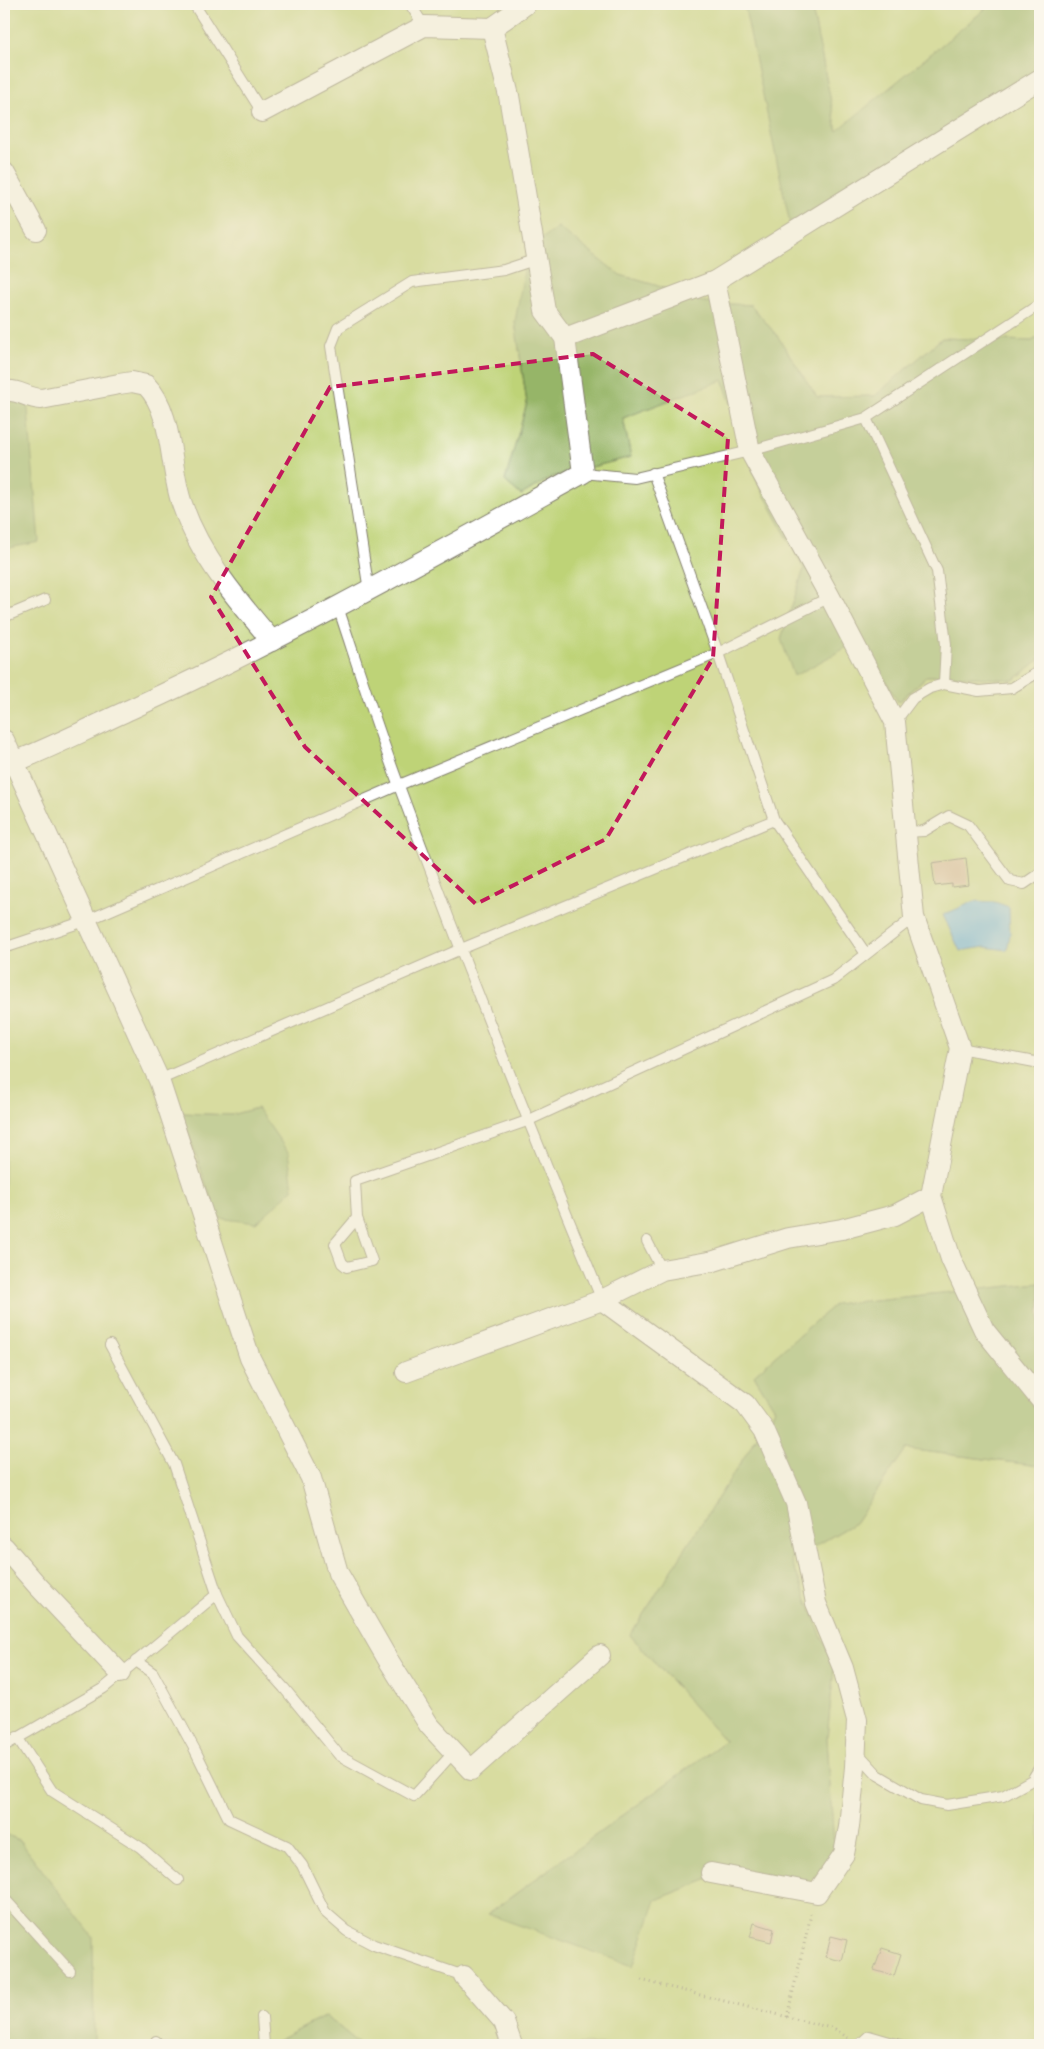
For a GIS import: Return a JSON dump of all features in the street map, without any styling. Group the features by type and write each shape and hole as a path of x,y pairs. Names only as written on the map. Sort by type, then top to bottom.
{"street":[{"path":"262,112 424,26 492,28 526,4"},
{"path":"9,764 174,689 272,641 369,591 583,473 565,338 545,311 509,96 492,28"},
{"path":"565,338 715,281 1040,80"},
{"path":"4,172 36,230"},
{"path":"715,281 750,451 895,722 914,917 960,1048 931,1196 951,1259 984,1330 1040,1398"},
{"path":"4,391 17,390 34,398 41,399 132,382 146,385 159,401 180,496 198,539 243,606 272,641"},
{"path":"4,740 9,764 88,920 159,1080 250,1358 311,1478 338,1573 387,1658 429,1725 471,1770 600,1656"},
{"path":"406,1372 602,1300 662,1270 714,1261 788,1238 842,1229 895,1215 931,1196"},
{"path":"602,1300 744,1404 764,1430 796,1503 816,1603 843,1668 857,1720 849,1827 844,1854 817,1893 712,1873"},
{"path":"4,1547 120,1673"},
{"path":"464,1976 504,2022 512,2045"}],"lane":[{"path":"194,4 262,112"},
{"path":"410,4 424,26"},
{"path":"369,591 331,346 338,328 412,282 504,270 537,258"},
{"path":"583,473 636,478 750,451 866,418 1040,304"},
{"path":"866,418 937,571 946,644 944,684"},
{"path":"653,473 718,653 774,820 866,954"},
{"path":"10,946 88,920 399,785 718,653 830,598"},
{"path":"4,617 45,600"},
{"path":"338,607 399,785 461,949 527,1121 602,1300"},
{"path":"895,722 913,698 930,688 944,684 979,691 1012,688 1040,671"},
{"path":"905,832 924,831 949,816 968,825 1010,881 1024,884 1040,874"},
{"path":"159,1080 461,949 774,820"},
{"path":"357,1218 335,1244 342,1263 347,1267 372,1261 357,1218 356,1182 527,1121 833,980 914,917"},
{"path":"960,1048 1040,1063"},
{"path":"647,1241 662,1270"},
{"path":"110,1344 174,1464 217,1594 237,1636 284,1688 339,1755 414,1796 454,1752"},
{"path":"4,1746 104,1688 217,1594"},
{"path":"136,1661 153,1673 196,1750 229,1819 287,1846 302,1865 325,1912 347,1931 374,1945 464,1976"},
{"path":"17,1737 52,1791 140,1847 178,1880"},
{"path":"856,1750 878,1775 921,1800 947,1804 1003,1796 1032,1780 1040,1767"},
{"path":"4,1898 70,1971"},
{"path":"262,2017 264,2045"},
{"path":"859,2045 869,2036 900,2045"}],"path":[{"path":"787,2017 817,1893"},
{"path":"641,1980 835,2029 859,2045"}],"highlighted area":[{"path":"593,354 728,438 713,658 606,839 476,904 305,747 211,597 330,387"}],"green space":[{"path":"4,4 789,4 790,224 1040,71 1040,336 1032,341 942,338 875,396 817,397 778,337 751,305 705,303 620,275 558,228 515,322 527,403 505,481 521,495 552,477 631,457 623,418 723,379 756,479 804,569 781,639 862,639 899,702 927,676 1014,680 1040,659 1040,1283 835,1304 754,1375 775,1409 630,1635 725,1741 489,1913 656,1900 731,1870 834,1849 827,1738 834,1667 791,1560 855,1523 906,1449 1040,1466 1040,2045 361,2045 326,2016 275,2042 275,2045 94,2045 92,1937 20,1841 4,1833","holes":["257,1108 218,1218 182,1113 231,1115"]},
{"path":"744,4 811,4 837,131 983,11 988,4 1040,4 1040,71 790,224"},
{"path":"811,4 988,4 983,11 837,132"},
{"path":"558,227 620,275 705,303 751,305 778,337 817,397 875,396 942,338 1032,341 1040,336 1040,659 1014,680 927,676 898,702 862,639 794,676 781,639 804,569 756,479 723,380 623,418 631,457 552,477 521,495 505,481 527,403 515,322 528,249"},
{"path":"4,396 27,399 39,542 4,549"},
{"path":"257,1108 288,1152 293,1189 256,1223 218,1218 181,1113 231,1115"},
{"path":"1040,1283 1040,1466 906,1449 855,1523 791,1560 834,1667 827,1738 834,1849 812,1881 731,1870 656,1900 633,1966 488,1914 725,1741 630,1635 775,1409 754,1375 835,1304"},
{"path":"4,1833 20,1841 93,1937 94,2045 4,2045"},
{"path":"326,2016 361,2045 275,2045 275,2042"}],"water":[{"path":"975,901 995,902 1009,907 1010,935 1007,950 985,947 960,951 943,915"}],"building":[{"path":"966,858 969,885 935,886 932,863"},
{"path":"754,1923 774,1929 771,1942 750,1937"},
{"path":"831,1936 847,1940 842,1961 826,1957"},
{"path":"882,1948 901,1954 894,1976 874,1970"}]}
